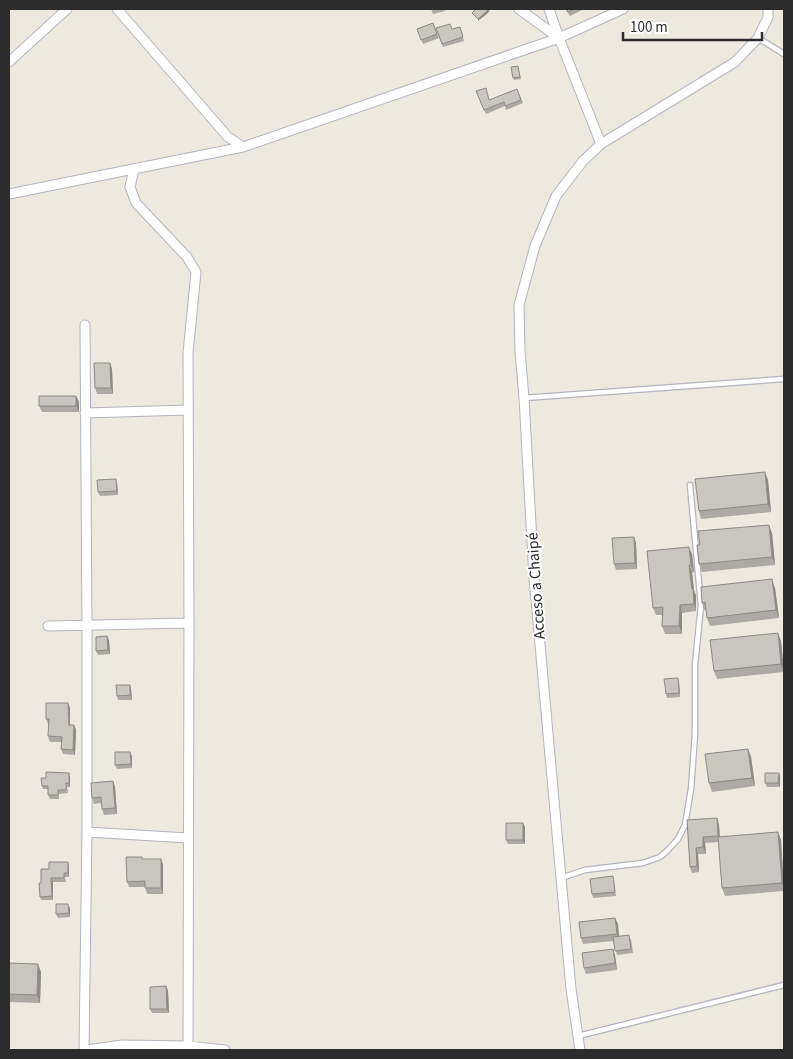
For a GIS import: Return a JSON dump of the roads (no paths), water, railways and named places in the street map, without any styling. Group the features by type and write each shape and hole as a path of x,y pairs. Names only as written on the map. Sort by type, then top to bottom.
{"street":[{"path":"9,62 67,9"},
{"path":"117,9 228,137 243,147"},
{"path":"519,9 559,38"},
{"path":"549,9 601,144"},
{"path":"9,194 243,147 559,38 623,9"},
{"path":"758,38 768,17 768,9"},
{"name":"Acceso a Chaipé","path":"580,1050 571,989 534,578 520,351 519,305 535,246 556,196 583,161 601,144 735,62 758,38"},
{"path":"134,169 130,187 136,203 186,258 196,272 188,354 188,1046"},
{"path":"85,325 87,626 85,1050 122,1046 188,1046 225,1050"},
{"path":"86,413 188,410"},
{"path":"48,626 189,623"},
{"path":"87,832 188,838"}],"lane":[{"path":"758,38 784,54"},
{"path":"524,398 784,379"},
{"path":"561,878 585,870 652,861 674,845 685,825 694,762 695,665 701,605 690,485"},
{"path":"578,1036 784,985"}]}
